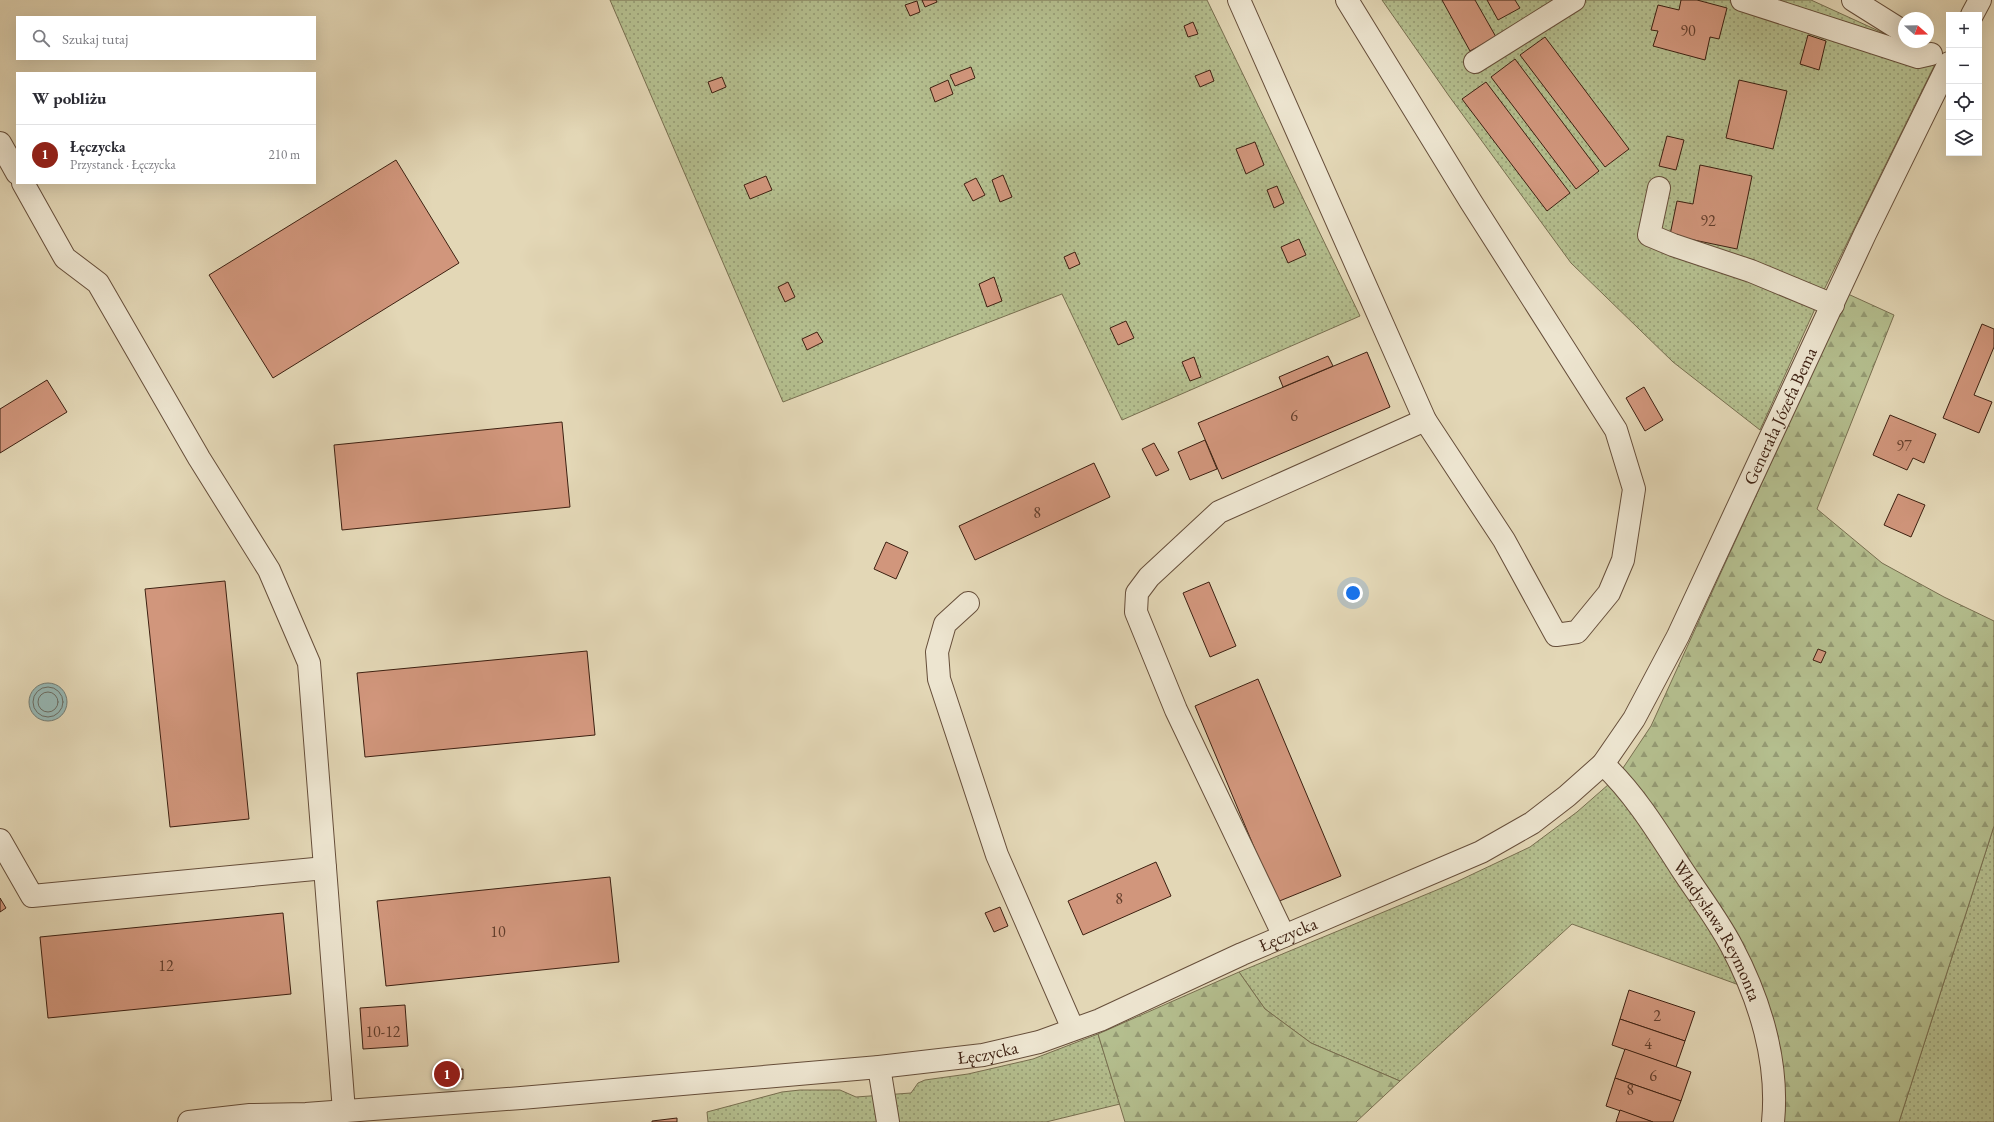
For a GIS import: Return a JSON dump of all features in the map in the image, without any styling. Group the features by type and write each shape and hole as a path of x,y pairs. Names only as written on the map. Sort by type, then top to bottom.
{"street":[{"path":"1239,0 1424,420 1504,540 1556,635 1577,632 1609,593 1623,560 1634,489 1616,430 1471,202 1347,0"},
{"path":"1475,62 1574,0"},
{"path":"1742,0 1918,57 1938,55"},
{"path":"1852,0 1898,28"},
{"path":"1974,12 1980,0"},
{"name":"Generała Józefa Bema","path":"1603,764 1634,720 1678,636 1833,305 1938,55"},
{"path":"0,143 16,171"},
{"path":"24,184 66,258 98,283 199,458 269,570 309,663 325,868 350,1114"},
{"path":"1659,188 1649,234 1673,245 1751,270 1833,305"},
{"path":"1284,936 1176,710 1136,612 1137,593 1149,577 1219,512 1424,420"},
{"path":"968,603 945,624 937,652 939,679 997,856 1073,1029"},
{"name":"Łęczycka","path":"188,1122 250,1115 350,1114 879,1067 983,1055 1039,1042 1100,1020 1284,936 1481,852 1532,823 1567,796 1603,764"},
{"name":"Władysława Reymonta","path":"1603,764 1617,777 1659,833 1732,947 1759,1011 1768,1044 1774,1081 1775,1101 1773,1122"},
{"path":"0,840 32,896 325,868"},
{"path":"879,1067 888,1122"},
{"name":"Łęczycka","path":"279,1122 306,1114"}],"green space":[{"path":"610,0 1207,0 1360,316 1122,420 1062,294 783,402"},
{"path":"1382,0 1811,0 1898,40 1898,48 1916,48 1938,58 1819,300 1760,430 1673,362 1571,263 1449,96"},
{"path":"1848,294 1894,315 1817,509 1882,563 1944,597 1994,621 1994,826 1899,1122 1773,1122 1759,1011 1617,777 1651,726"},
{"path":"1617,777 1750,989 1572,924 1400,1081 1311,1043 1265,1009 1239,972 1456,882 1530,847 1577,812"},
{"path":"1994,826 1994,1122 1899,1122"},
{"path":"1239,972 1265,1009 1311,1043 1400,1081 1356,1122 1125,1122 1098,1034"},
{"path":"1098,1034 1120,1104 1046,1122 708,1122 707,1112 782,1092 800,1090 840,1090 856,1097 911,1093 918,1083 925,1080 968,1074 1033,1059"}],"water":[{"path":"44,683 52,683 62,688 66,695 66,709 62,716 52,721 44,721 34,716 32,713 29,706 29,698 34,688 37,686"}],"building":[{"path":"922,0 936,0 937,2 925,7"},
{"path":"1442,0 1475,0 1496,37 1470,51"},
{"path":"1487,0 1515,0 1520,8 1498,20"},
{"path":"1681,0 1697,0 1727,8 1719,39 1710,37 1705,60 1653,46 1658,31 1651,30 1658,5 1679,10"},
{"path":"917,1 920,12 910,16 905,5"},
{"path":"1193,22 1198,34 1188,37 1184,26"},
{"path":"1808,35 1826,41 1819,70 1800,64"},
{"path":"1545,37 1629,149 1605,167 1520,55"},
{"path":"1515,59 1599,171 1576,189 1491,77"},
{"path":"971,67 975,78 955,86 950,75"},
{"path":"1210,70 1214,81 1200,87 1195,76"},
{"path":"722,77 726,87 712,93 708,82"},
{"path":"948,80 953,94 935,102 930,88"},
{"path":"1739,80 1787,91 1773,149 1726,138"},
{"path":"1486,82 1570,193 1547,211 1462,99"},
{"path":"1667,136 1684,140 1676,170 1659,166"},
{"path":"1255,142 1264,165 1246,174 1236,149"},
{"path":"396,160 459,263 273,378 209,275"},
{"path":"1700,165 1752,176 1737,249 1670,235 1677,201 1693,204"},
{"path":"1003,175 1012,197 1000,202 992,180"},
{"path":"766,176 772,190 750,199 744,185"},
{"path":"976,178 985,195 973,201 964,184"},
{"path":"1277,186 1284,203 1274,208 1267,190"},
{"path":"1299,239 1306,255 1288,263 1281,247"},
{"path":"1075,252 1080,264 1069,269 1064,257"},
{"path":"994,277 1002,301 987,307 979,284"},
{"path":"788,282 795,297 785,302 778,287"},
{"path":"1126,321 1134,338 1118,345 1110,328"},
{"path":"1982,324 1994,329 1994,347 1974,395 1992,402 1979,433 1943,418"},
{"path":"817,332 823,342 807,350 802,339"},
{"path":"1367,352 1390,407 1222,479 1198,423"},
{"path":"1328,356 1333,366 1283,387 1279,377"},
{"path":"1194,357 1201,377 1190,381 1182,362"},
{"path":"47,380 67,412 0,453 0,409"},
{"path":"1644,387 1663,420 1645,431 1626,398"},
{"path":"1890,415 1936,434 1924,463 1913,458 1907,470 1873,455"},
{"path":"562,422 570,507 342,530 334,445"},
{"path":"1205,440 1217,469 1190,480 1178,452"},
{"path":"1154,443 1169,470 1156,476 1142,449"},
{"path":"1094,463 1110,497 975,560 959,526"},
{"path":"1898,494 1925,505 1911,537 1884,525"},
{"path":"886,542 908,552 896,579 874,569"},
{"path":"225,581 249,819 170,827 145,589"},
{"path":"1209,582 1236,646 1210,657 1183,593"},
{"path":"1818,649 1826,652 1821,663 1813,660"},
{"path":"587,651 595,735 365,757 357,673"},
{"path":"1258,679 1341,876 1277,902 1195,706"},
{"path":"1156,862 1171,896 1083,935 1068,901"},
{"path":"610,877 619,962 386,986 377,901"},
{"path":"0,898 6,908 0,912"},
{"path":"1000,907 1008,926 994,932 985,913"},
{"path":"283,913 291,994 48,1018 40,937"},
{"path":"1629,990 1695,1012 1685,1041 1620,1019"},
{"path":"405,1005 408,1046 363,1049 360,1008"},
{"path":"1620,1019 1685,1041 1676,1067 1612,1045"},
{"path":"1625,1049 1691,1072 1681,1101 1615,1078"},
{"path":"463,1069 463,1079 437,1080 436,1071"},
{"path":"1615,1078 1681,1101 1673,1122 1653,1122 1606,1106"},
{"path":"1620,1110 1653,1122 1616,1122"},
{"path":"677,1118 677,1122 652,1122 652,1121"}],"place":[{"name":"Łęczycka","path":"447,1074"}]}
